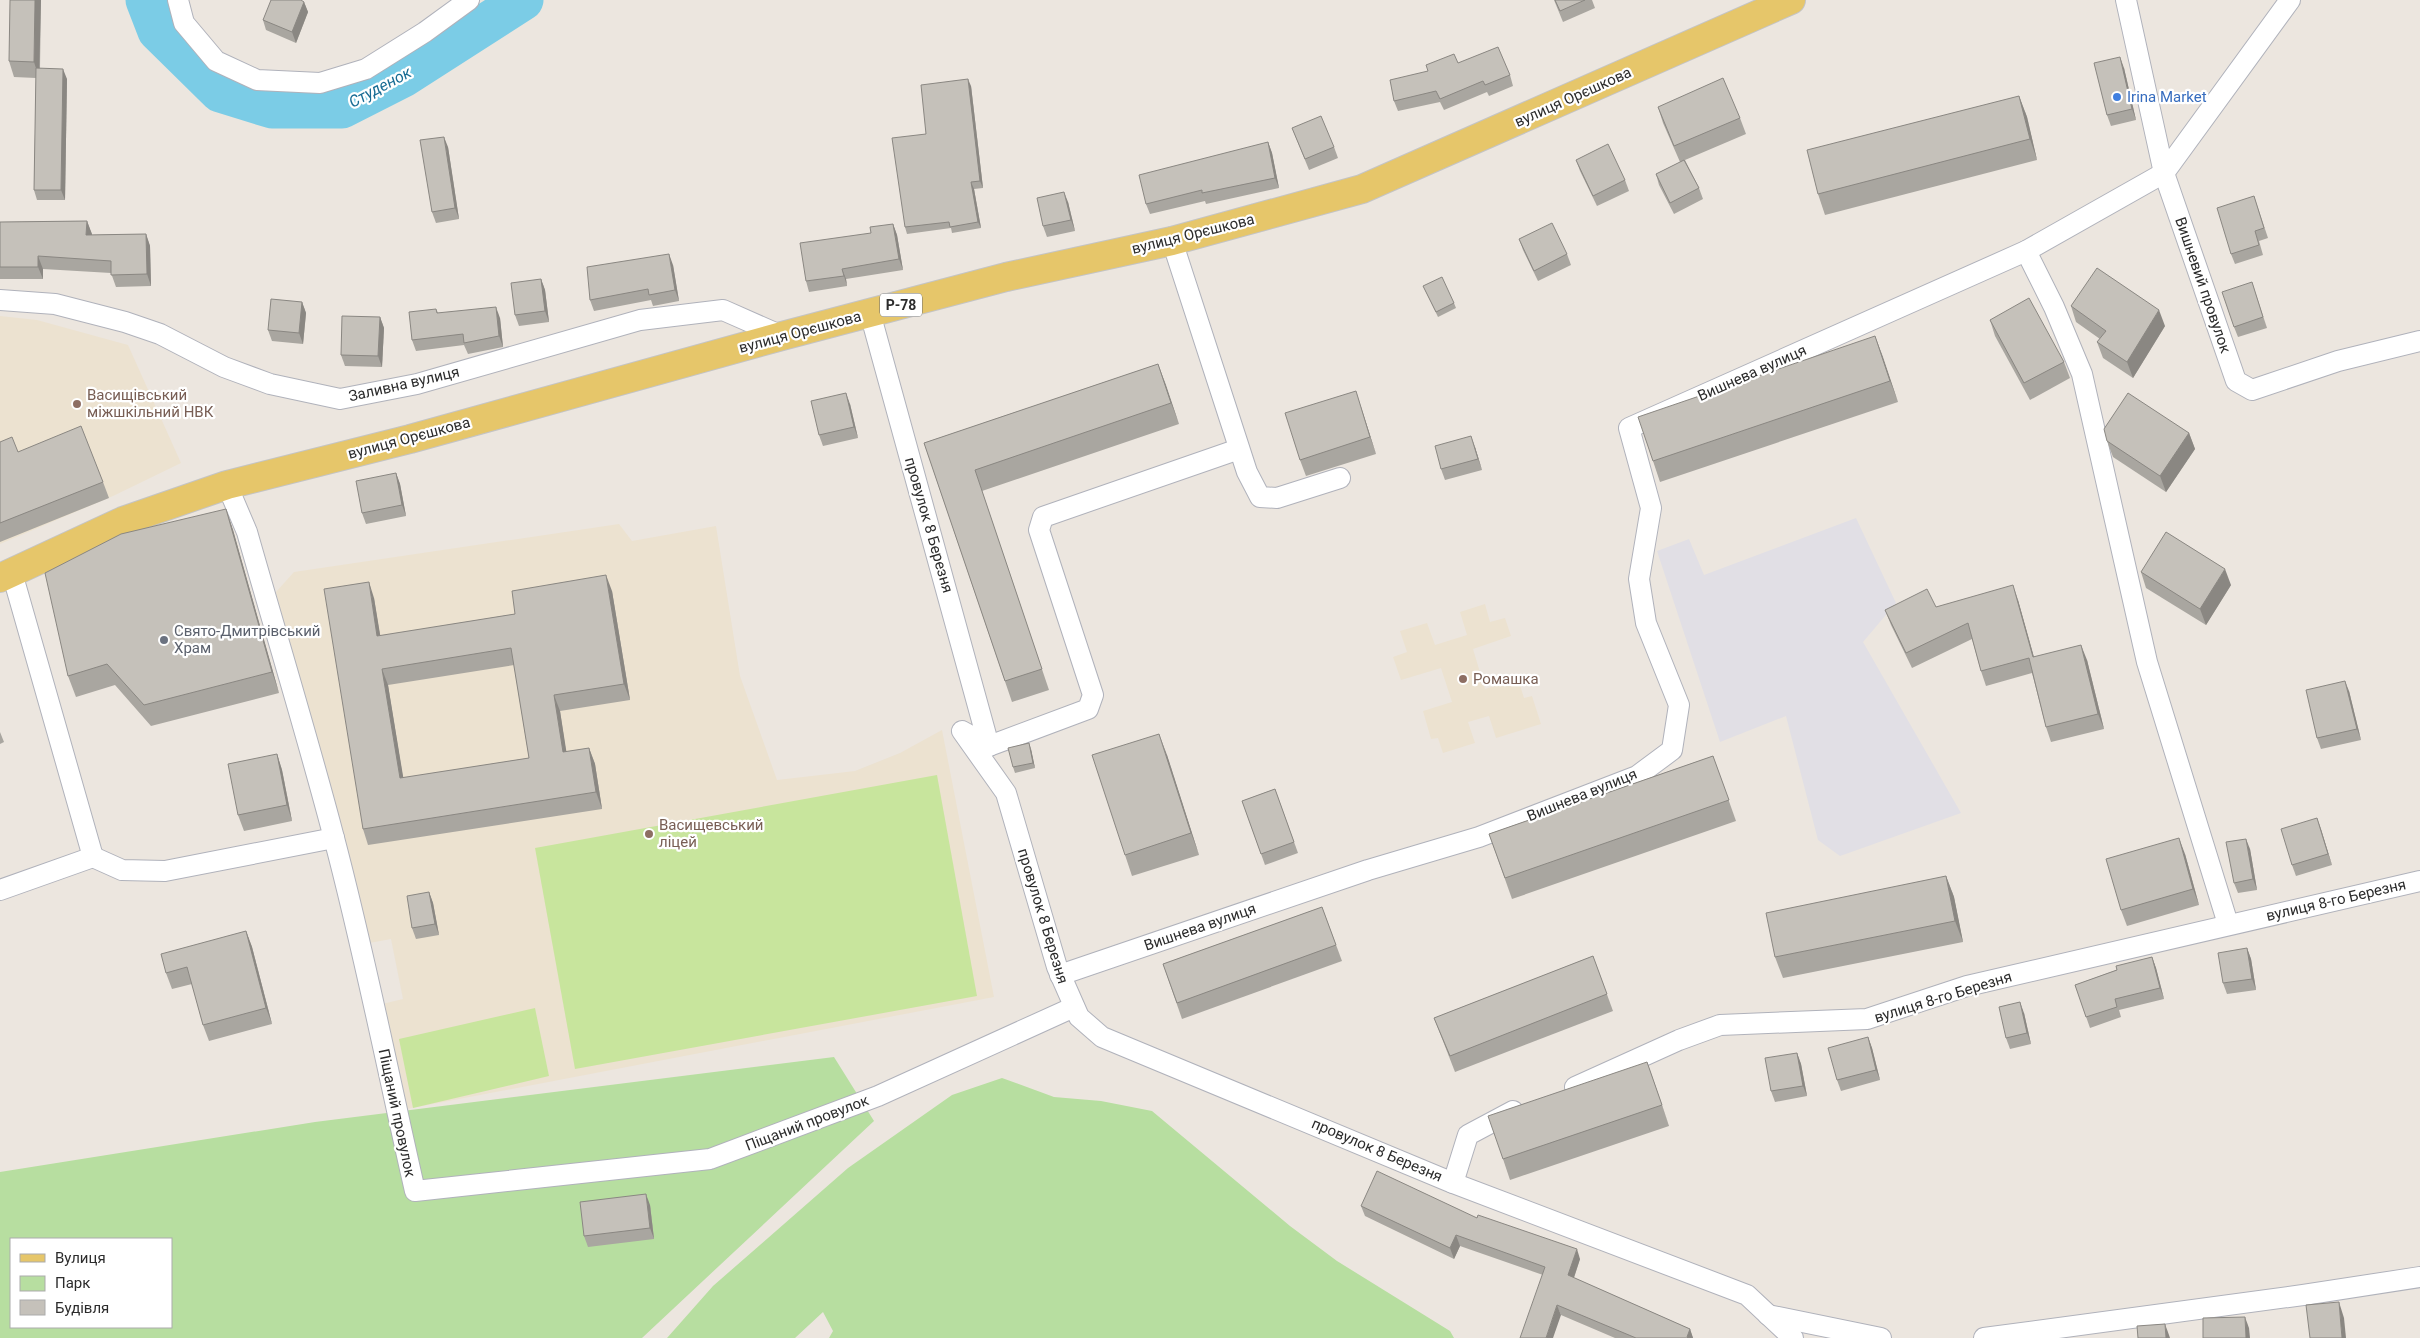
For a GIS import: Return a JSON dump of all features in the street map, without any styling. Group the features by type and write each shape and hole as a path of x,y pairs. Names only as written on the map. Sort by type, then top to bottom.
{"main road":[{"name":"вулиця Орєшкова","path":"6,576 123,521 227,485 410,438 1006,277 1172,241 1362,190 1791,0"}],"street":[{"path":"178,0 184,24 216,61 257,80 320,83 366,69 470,0"},
{"name":"Вишневий провулок","path":"2126,0 2164,173 2236,381 2252,390 2338,361 2420,341"},
{"name":"Вишнева вулиця","path":"1060,975 1368,870 1479,837 1636,776 1672,750 1680,705 1646,623 1639,579 1651,508 1629,428 2026,251 2164,173 2290,0"},
{"path":"1172,241 1239,449 1247,472 1260,497 1277,498 1340,478"},
{"path":"2026,251 2054,307 2082,374 2147,662 2228,924"},
{"name":"Заливна вулиця","path":"0,300 55,304 125,322 160,334 224,367 270,384 340,399 417,384 640,320 723,310 782,336"},
{"name":"провулок 8 Березня","path":"870,313 988,746"},
{"path":"988,746 1088,709 1093,695 1039,530 1043,518 1058,511 1239,449"},
{"name":"Піщаний провулок","path":"227,485 248,532 334,838 376,1010 385,1059 415,1191 710,1159 878,1096 1074,1007"},
{"path":"6,576 92,857"},
{"name":"провулок 8 Березня","path":"988,746 962,731 1006,793 1060,975 1079,1017 1102,1037 1453,1183 1747,1296 1793,1338"},
{"path":"0,890 92,857 122,870 165,871 334,838"},
{"name":"вулиця 8-го Березня","path":"1556,1094 1600,1078 1679,1040 1720,1025 1867,1019 1967,986 2420,881"},
{"path":"1453,1183 1468,1135 1530,1105"},
{"path":"1984,1338 2303,1295 2420,1277"},
{"path":"1768,1315 1881,1338"}],"shaded area":[{"name":"Васищівський міжшкільний НВК","path":"0,316 37,320 128,345 181,463 113,496 0,544"},
{"path":"1856,518 1896,603 1863,642 1961,813 1840,856 1818,840 1786,716 1720,742 1657,551 1689,539 1704,575"},
{"name":"Васищевський ліцей","path":"619,524 632,541 716,526 740,676 777,780 855,771 900,753 942,730 994,997 396,1111 378,1005 403,999 391,939 364,944 276,592 294,572"},
{"name":"Ромашка","path":"1485,604 1490,622 1505,618 1511,636 1473,649 1485,689 1518,679 1524,698 1532,696 1541,724 1496,738 1489,716 1468,722 1475,743 1443,753 1438,738 1431,739 1423,711 1452,702 1441,668 1401,680 1393,657 1407,652 1400,631 1427,623 1435,645 1467,635 1460,612"}],"green space":[{"path":"937,775 977,996 575,1069 535,848"},
{"path":"535,1008 549,1076 413,1108 399,1039"},
{"path":"834,1057 874,1121 642,1338 0,1338 0,1172 315,1122"},
{"path":"1002,1078 1054,1097 1101,1101 1152,1111 1290,1226 1337,1261 1450,1331 1454,1338 829,1338 833,1331 823,1312 795,1338 667,1338 713,1286 848,1168 952,1095"}],"building":[{"path":"10,0 35,0 34,62 9,61"},
{"path":"271,0 301,0 304,2 292,32 263,20"},
{"path":"1555,0 1585,0 1560,11"},
{"path":"1498,47 1510,75 1485,85 1483,81 1440,99 1436,91 1394,101 1390,80 1428,71 1426,65 1454,54 1458,63"},
{"name":"Irina Market","path":"2120,57 2132,109 2107,115 2094,63"},
{"path":"36,68 63,69 61,190 34,190"},
{"path":"1723,78 1740,118 1674,146 1658,107"},
{"path":"968,79 980,181 971,182 978,222 950,227 949,222 905,227 892,138 926,134 921,85"},
{"path":"2019,96 2030,139 1818,194 1807,150"},
{"path":"1321,116 1334,147 1305,159 1292,128"},
{"path":"444,137 455,208 432,212 420,140"},
{"path":"1268,142 1275,178 1202,193 1202,190 1146,204 1139,175"},
{"path":"1608,144 1625,180 1593,196 1576,160"},
{"path":"1684,160 1699,188 1670,203 1656,174"},
{"path":"1064,192 1071,220 1043,226 1037,198"},
{"path":"2254,196 2264,228 2255,231 2259,245 2231,254 2217,208"},
{"path":"87,221 86,235 146,234 147,274 111,275 111,261 38,256 38,267 0,267 0,222"},
{"path":"1552,223 1567,254 1534,271 1519,239"},
{"path":"893,224 899,259 842,269 844,276 806,281 800,243 871,233 870,227"},
{"path":"669,254 675,290 649,295 648,289 590,300 587,267"},
{"path":"2097,268 2159,310 2127,362 2097,342 2106,331 2071,306"},
{"path":"1442,277 1454,303 1436,312 1423,286"},
{"path":"541,279 545,311 515,315 511,283"},
{"path":"2252,282 2263,317 2234,327 2222,292"},
{"path":"2029,298 2064,362 2024,383 1990,320"},
{"path":"271,299 302,302 299,333 268,330"},
{"path":"496,307 499,336 464,343 463,334 412,340 409,312 436,309 437,313"},
{"path":"342,316 380,317 378,356 341,355"},
{"path":"1875,336 1890,381 1653,461 1638,417"},
{"path":"1158,364 1171,403 975,470 1042,669 1005,681 924,443"},
{"path":"1356,391 1370,437 1300,460 1285,413"},
{"path":"846,393 854,427 819,435 811,401"},
{"path":"2128,393 2189,433 2160,476 2107,441 2104,429"},
{"path":"81,426 103,482 0,523 0,442 12,437 18,452"},
{"path":"1471,436 1478,459 1441,469 1435,446"},
{"path":"396,473 402,505 362,513 356,481"},
{"name":"Свято-Дмитрівський Храм","path":"226,509 272,672 144,705 107,664 68,676 45,573 121,534"},
{"path":"2166,532 2225,569 2200,609 2141,572"},
{"path":"606,575 624,684 554,695 563,752 589,748 596,792 363,829 324,589 369,582 377,636 515,614 512,591","holes":["511,648 529,758 400,778 382,669"]},
{"path":"2013,585 2033,657 2081,645 2098,714 2046,727 2029,658 1981,671 1968,623 1906,653 1885,610 1927,589 1936,607"},
{"path":"2345,681 2357,729 2317,738 2306,690"},
{"path":"1159,734 1191,833 1125,855 1092,755"},
{"path":"1029,743 1033,763 1013,767 1008,748"},
{"path":"277,754 287,805 238,815 228,764"},
{"path":"1713,756 1729,800 1505,878 1489,834"},
{"path":"1275,789 1294,842 1261,854 1242,801"},
{"path":"2317,818 2328,854 2292,865 2281,829"},
{"path":"2179,838 2193,889 2121,910 2106,859"},
{"path":"2246,839 2253,879 2234,883 2226,842"},
{"path":"1946,876 1955,921 1775,957 1766,913"},
{"path":"429,892 435,924 412,928 407,896"},
{"path":"1322,907 1336,945 1177,1003 1163,964"},
{"path":"246,931 266,1008 203,1025 187,967 166,973 161,954"},
{"path":"2247,948 2252,979 2223,983 2218,953"},
{"path":"1593,956 1607,994 1450,1056 1434,1018"},
{"path":"2152,957 2160,988 2115,999 2117,1007 2086,1017 2075,985 2117,970 2116,966"},
{"path":"2020,1002 2027,1033 2006,1038 1999,1007"},
{"path":"1868,1037 1876,1070 1837,1080 1828,1048"},
{"path":"1797,1053 1803,1086 1771,1091 1765,1058"},
{"path":"1647,1062 1662,1105 1503,1159 1488,1116"},
{"path":"1377,1171 1477,1218 1478,1215 1577,1249 1568,1275 1690,1329 1688,1338 1636,1338 1557,1305 1546,1338 1520,1338 1545,1267 1456,1235 1450,1248 1361,1206"},
{"path":"646,1194 650,1228 584,1236 580,1202"},
{"path":"2339,1302 2342,1338 2310,1338 2306,1305"},
{"path":"2245,1317 2246,1338 2203,1338 2203,1318"},
{"path":"2165,1324 2166,1338 2138,1338 2137,1326"}],"waterway":[{"name":"Студенок","path":"146,0 158,31 220,92 272,108 342,108 403,77 523,0"}],"place":[{"name":"Irina Market","path":"2117,97"},
{"name":"Васищівський міжшкільний НВК","path":"77,404"},
{"name":"Свято-Дмитрівський Храм","path":"164,640"},
{"name":"Ромашка","path":"1463,679"},
{"name":"Васищевський ліцей","path":"649,834"}]}
